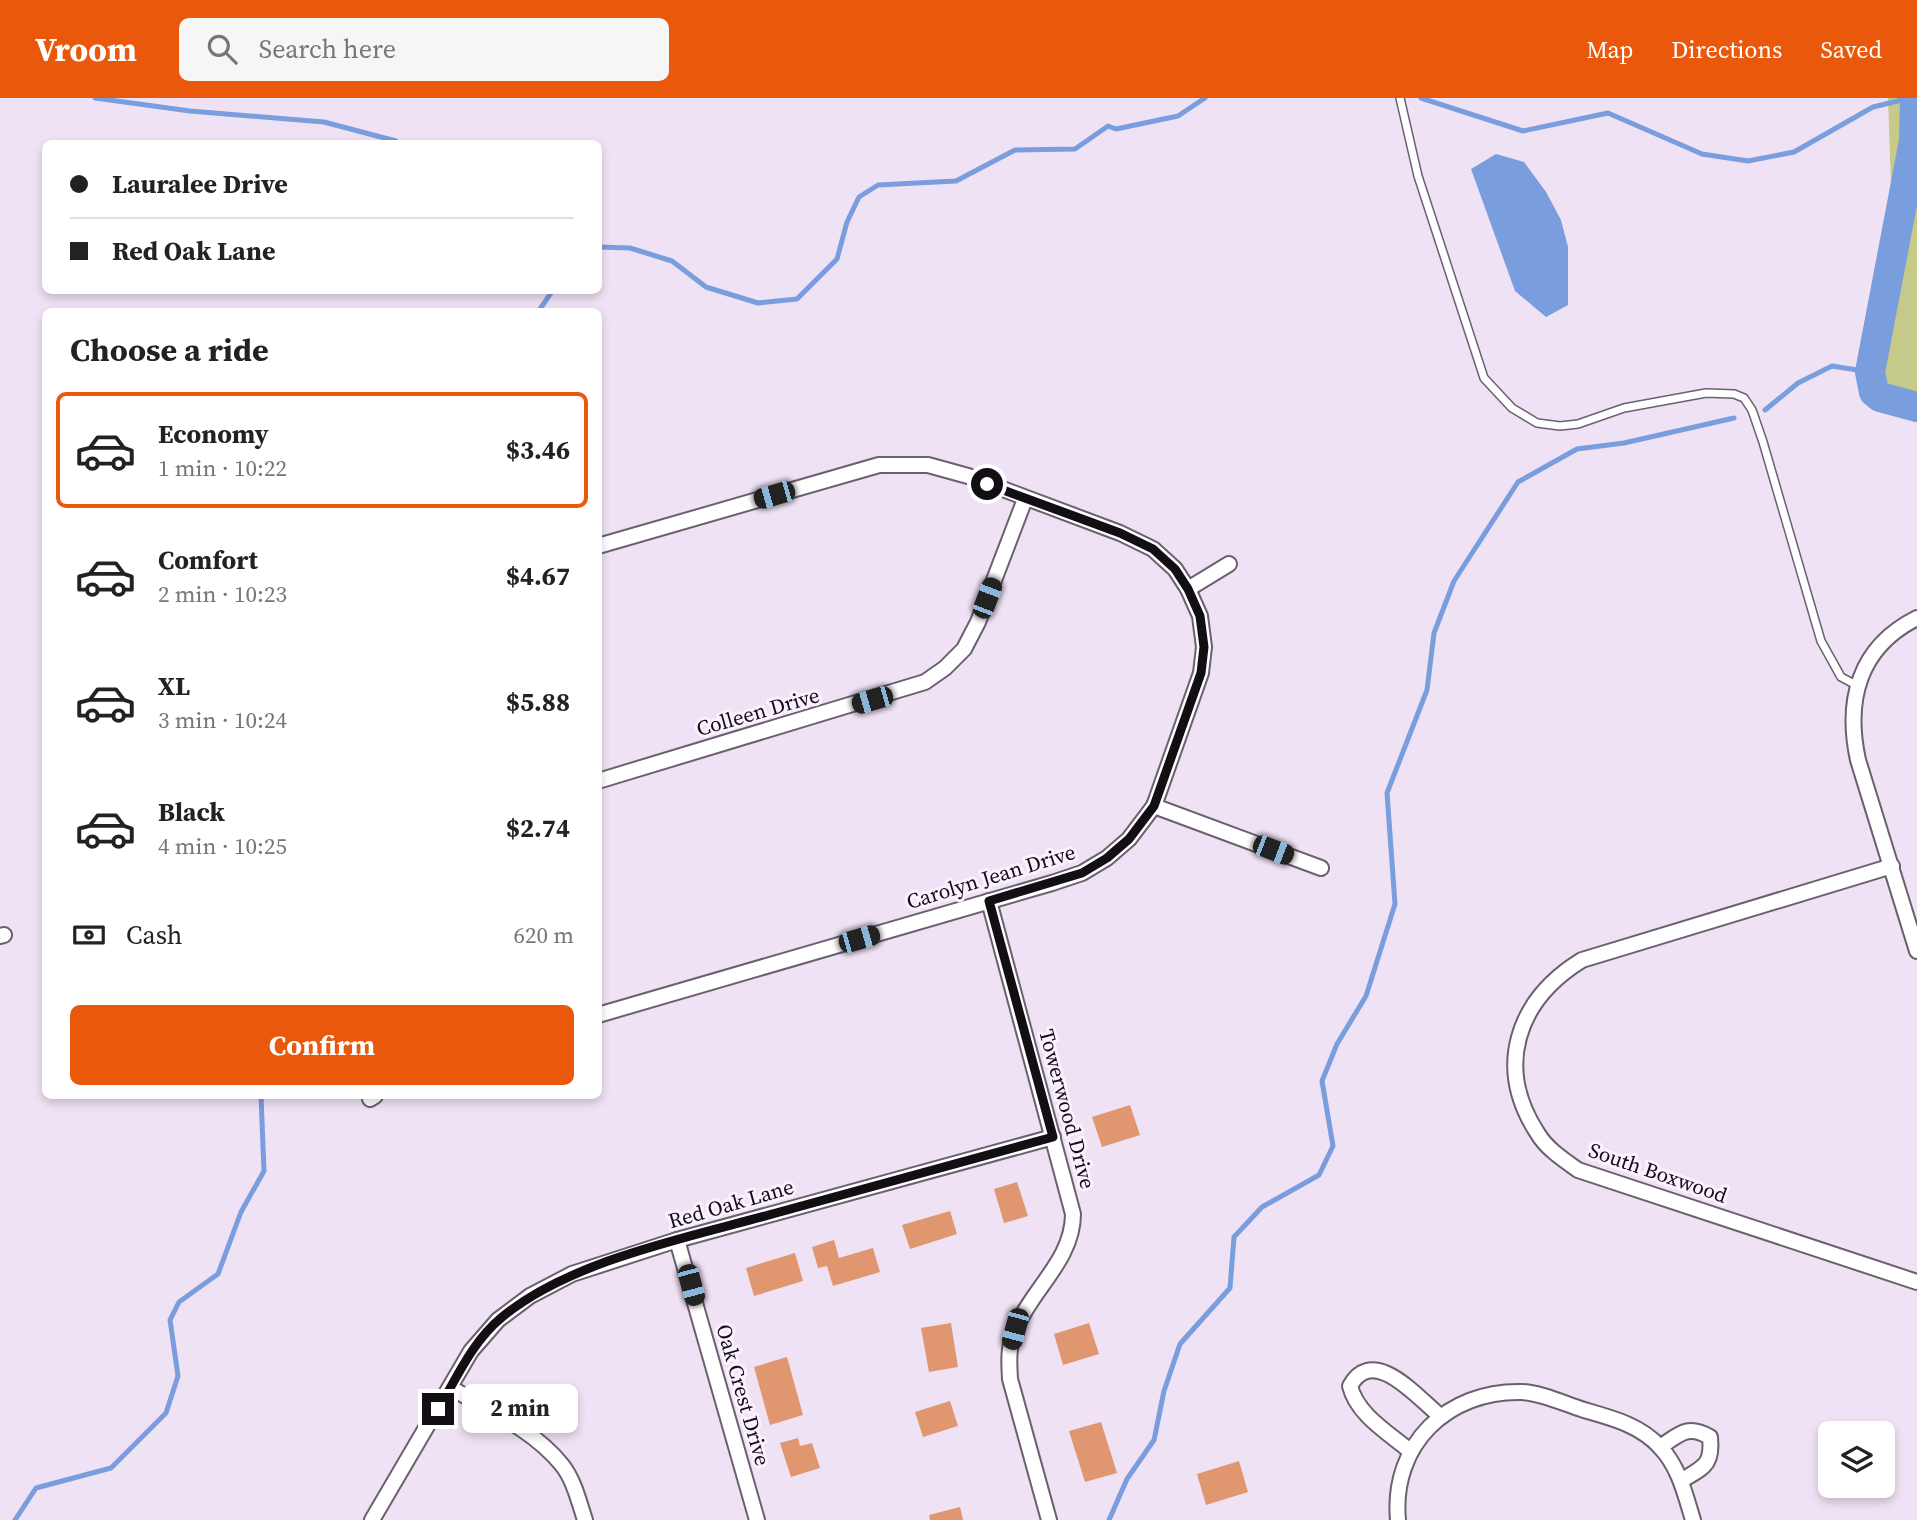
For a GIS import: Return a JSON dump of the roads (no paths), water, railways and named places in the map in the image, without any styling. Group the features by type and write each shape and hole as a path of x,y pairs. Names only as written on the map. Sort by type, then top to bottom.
{"street":[{"name":"Carolyn Jean Drive","path":"602,545 878,466 928,465 968,476 1120,533 1153,549 1175,569 1188,589 1200,616 1204,647 1201,673 1154,806 1129,839 1107,858 1082,873 602,1014"},
{"name":"Colleen Drive","path":"602,780 925,682 945,668 964,649 978,622 1025,499"},
{"path":"1188,589 1229,564"},
{"path":"1917,618 1889,634 1875,650 1858,686 1852,713 1852,734 1858,760 1917,951"},
{"path":"1154,806 1321,868"},
{"name":"South Boxwood","path":"1892,866 1582,960 1563,972 1531,1004 1518,1048 1516,1066 1518,1088 1539,1136 1554,1153 1578,1170 1917,1282"},
{"name":"Towerwood Drive","path":"989,901 1073,1214 1073,1232 1066,1248 1015,1329 1008,1354 1010,1379 1049,1520"},
{"name":"Red Oak Lane","path":"372,1520 471,1351 498,1320 530,1296 572,1274 677,1240 1053,1137"},
{"name":"Oak Crest Drive","path":"677,1240 757,1520"},
{"path":"1410,1451 1353,1399 1350,1386 1357,1375 1367,1368 1381,1370 1440,1416"},
{"path":"451,1388 523,1431 564,1466 584,1520"},
{"path":"1398,1520 1396,1505 1402,1473 1410,1451 1440,1416 1479,1398 1526,1392 1616,1420 1643,1432 1660,1447 1681,1481 1693,1520"},
{"path":"1660,1447 1683,1432 1696,1430 1710,1437 1712,1454 1705,1466 1681,1481"}],"lane":[{"path":"1400,98 1418,176 1484,378 1512,408 1537,423 1560,426 1578,424 1624,408 1706,393 1734,394 1744,398 1752,410 1759,431 1821,641 1841,677 1858,686"}],"water":[{"path":"1496,154 1524,162 1546,192 1561,220 1568,247 1568,305 1546,317 1515,291 1471,169"}],"waterway":[{"path":"95,98 190,111 324,122 392,140"},
{"path":"602,247 630,248 672,261 706,287 758,303 797,299 837,259 847,222 859,197 878,185 956,181 1015,150 1075,149 1108,126 1116,129 1178,116 1205,98"},
{"path":"1421,98 1523,131 1608,113 1702,154 1748,161 1794,152 1873,107 1910,98"},
{"path":"1915,98 1914,141 1870,372 1874,392 1880,397 1917,407"},
{"path":"541,308 550,294"},
{"path":"1765,410 1798,383 1832,366 1870,372"},
{"path":"1109,1520 1127,1479 1154,1440 1164,1391 1180,1344 1230,1288 1234,1237 1262,1207 1319,1175 1333,1146 1322,1081 1337,1044 1366,996 1395,904 1387,793 1427,690 1434,633 1454,581 1518,482 1577,449 1624,443 1734,418"},
{"path":"15,1520 36,1488 111,1468 166,1413 178,1376 170,1320 179,1302 218,1274 241,1212 264,1171 261,1099"}]}
